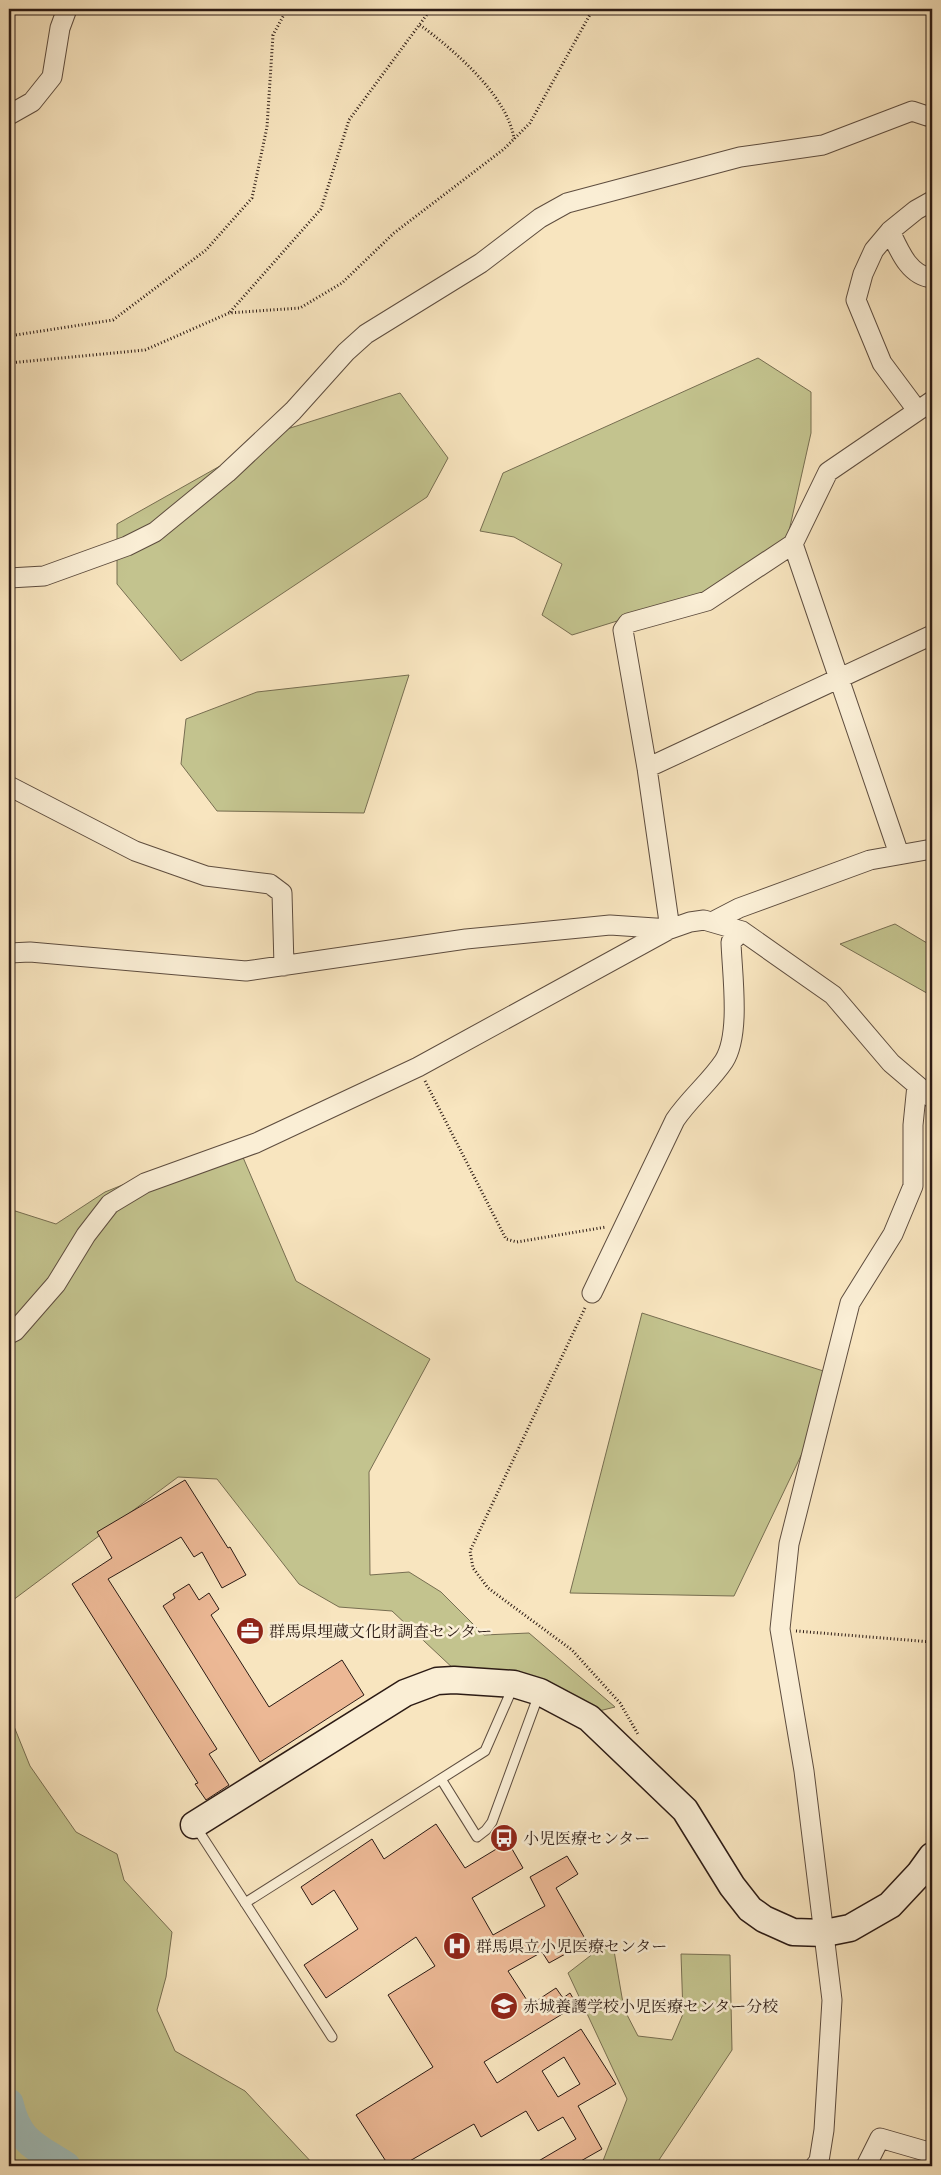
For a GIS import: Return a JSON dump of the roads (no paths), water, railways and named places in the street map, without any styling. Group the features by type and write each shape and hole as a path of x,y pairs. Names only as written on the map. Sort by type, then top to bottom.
{"street":[{"path":"9,115 32,102 52,77 60,28 67,9"},
{"path":"9,578 44,576 127,546 155,532 227,473 274,430 346,352 366,334 481,263 540,218 567,203 740,157 822,145 912,111 932,116"},
{"path":"670,929 647,768 623,630 628,623 707,601 793,544 828,472 925,406 882,363 856,300 863,274 874,250 890,231 916,210 932,201"},
{"path":"890,231 903,259 923,278 932,278"},
{"path":"793,544 899,854"},
{"path":"647,768 932,635"},
{"path":"9,786 135,851 206,876 270,884 282,893 284,966"},
{"path":"712,922 757,901 870,860 932,849"},
{"path":"9,1334 15,1331 56,1284 86,1235 110,1204 145,1183 256,1143 418,1067 670,929 690,922 712,922 742,930 833,995 891,1063 932,1098"},
{"path":"9,953 30,952 246,971 466,939 590,927 670,929"},
{"path":"592,1293 675,1120 724,1060 734,1023 731,942 742,930"},
{"path":"816,2166 819,2161 824,2130 832,2000 804,1770 780,1629 789,1544 850,1303 893,1234 913,1186 917,1086"},
{"path":"194,1825 405,1693 437,1681 454,1680 514,1684 540,1692 589,1718 646,1770 685,1810 732,1886 750,1909 764,1919 793,1932 825,1933 850,1928 890,1905 919,1874 932,1856"},
{"path":"866,2166 880,2138 932,2154"}],"lane":[{"path":"245,1903 485,1751 514,1684"},
{"path":"441,1779 477,1837 492,1822 540,1692"},
{"path":"194,1825 332,2037"}],"waterway":[{"path":"9,2103 17,2126 29,2142 66,2166"}],"place":[{"name":"群馬県埋蔵文化財調査センター","path":"250,1631"},
{"name":"小児医療センター","path":"504,1838"},
{"name":"群馬県立小児医療センター","path":"457,1946"},
{"name":"赤城養護学校小児医療センター分校","path":"504,2006"}]}
